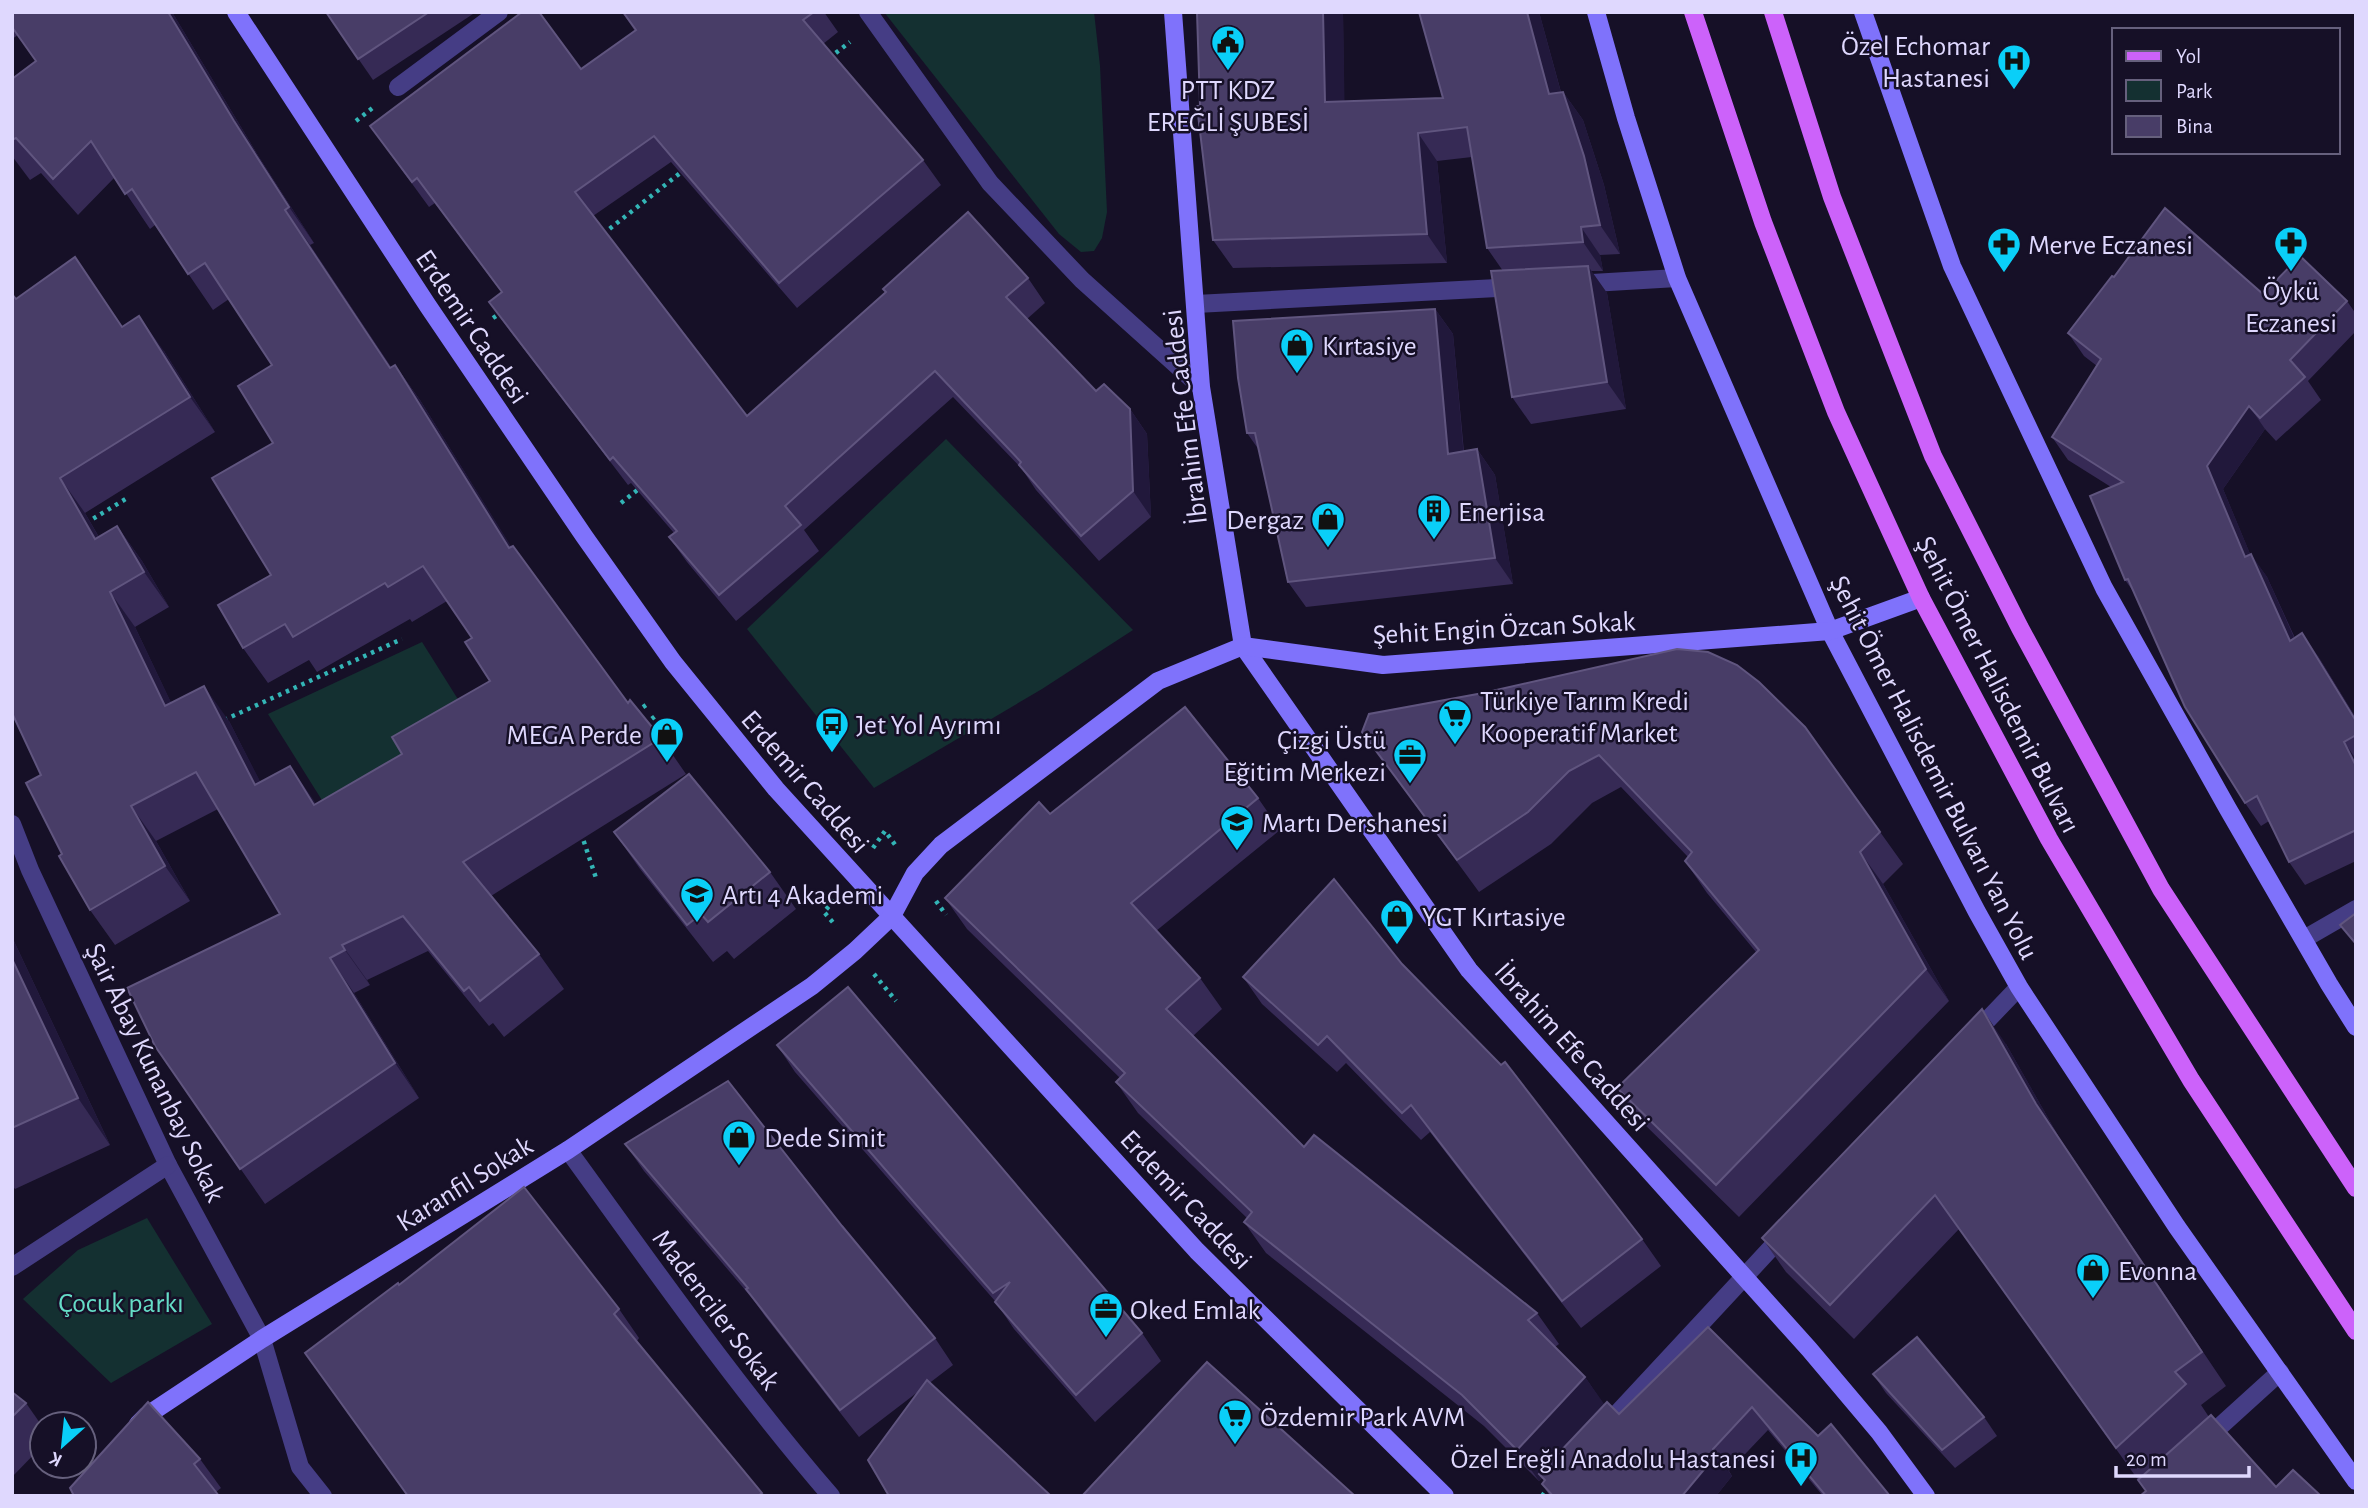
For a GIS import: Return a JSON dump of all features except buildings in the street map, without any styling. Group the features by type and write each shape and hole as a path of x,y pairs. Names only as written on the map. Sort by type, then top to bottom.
{"main road":[{"name":"Şehit Ömer Halisdemir Bulvarı","path":"1693,12 1763,222 1836,412 1921,598 2049,839 2177,1056 2356,1331"},
{"name":"Şehit Ömer Halisdemir Bulvarı","path":"1773,12 1832,197 1933,456 2020,628 2161,889 2356,1188"}],"street":[{"name":"Erdemir Caddesi","path":"236,12 428,306 673,662 776,789 1197,1251 1445,1496"},
{"path":"398,88 499,12"},
{"name":"İbrahim Efe Caddesi","path":"1173,12 1201,387 1242,646 1469,970 1880,1432 1926,1496"},
{"name":"Şehit Ömer Halisdemir Bulvarı Yan Yolu","path":"1596,12 1626,118 1677,278 1830,631 1977,912 2019,986 2177,1227 2356,1481"},
{"path":"1863,12 1952,266 2105,588 2356,1027"},
{"path":"872,17 990,183 1082,280 1201,387"},
{"path":"1196,304 1677,278"},
{"name":"Şehit Engin Özcan Sokak","path":"1242,646 1383,665 1830,631 1921,598"},
{"path":"892,916 915,873 941,845 1158,681 1242,646"},
{"name":"Şair Abay Kunanbay Sokak","path":"12,824 30,870 168,1165 262,1339 300,1467 323,1496"},
{"path":"2304,939 2356,909"},
{"name":"Karanfil Sokak","path":"129,1433 146,1416 262,1339 568,1150 812,986 892,916"},
{"path":"1962,1046 2019,986"},
{"name":"Madenciler Sokak","path":"568,1150 706,1341 782,1439 831,1496"},
{"path":"12,1267 168,1165"},
{"path":"1586,1448 1801,1216"},
{"path":"2192,1452 2280,1372"}],"path":[{"path":"822,63 872,17"},
{"path":"595,240 693,163"},
{"path":"493,318 503,311"},
{"path":"621,503 642,487"},
{"path":"82,525 129,496"},
{"path":"224,720 402,639"},
{"path":"626,719 649,703"},
{"path":"637,730 658,714"},
{"path":"580,829 596,878"},
{"path":"1542,1496 1548,1488"}],"green space":[{"path":"884,12 1094,12 1100,66 1107,212 1102,238 1094,251 1081,252 1059,234"},
{"path":"946,439 1133,630 1042,689 874,788 747,629"},
{"path":"422,642 476,728 330,813 268,714"},
{"name":"Çocuk parkı","path":"147,1218 212,1324 111,1383 23,1299 78,1250"}],"place":[{"name":"PTT KDZ EREĞLİ ŞUBESİ","path":"1228,72"},
{"name":"Özel Echomar Hastanesi","path":"2014,91"},
{"name":"Öykü Eczanesi","path":"2291,273"},
{"name":"Merve Eczanesi","path":"2004,274"},
{"name":"Kırtasiye","path":"1297,375"},
{"name":"Enerjisa","path":"1434,541"},
{"name":"Dergaz","path":"1328,549"},
{"name":"Türkiye Tarım Kredi Kooperatif Market","path":"1455,746"},
{"name":"Jet Yol Ayrımı","path":"832,754"},
{"name":"MEGA Perde","path":"667,764"},
{"name":"Çizgi Üstü Eğitim Merkezi","path":"1410,785"},
{"name":"Martı Dershanesi","path":"1237,852"},
{"name":"Artı 4 Akademi","path":"697,924"},
{"name":"YGT Kırtasiye","path":"1397,946"},
{"name":"Dede Simit","path":"739,1167"},
{"name":"Evonna","path":"2093,1300"},
{"name":"Oked Emlak","path":"1106,1339"},
{"name":"Özdemir Park AVM","path":"1235,1446"},
{"name":"Özel Ereğli Anadolu Hastanesi","path":"1801,1488"}]}
